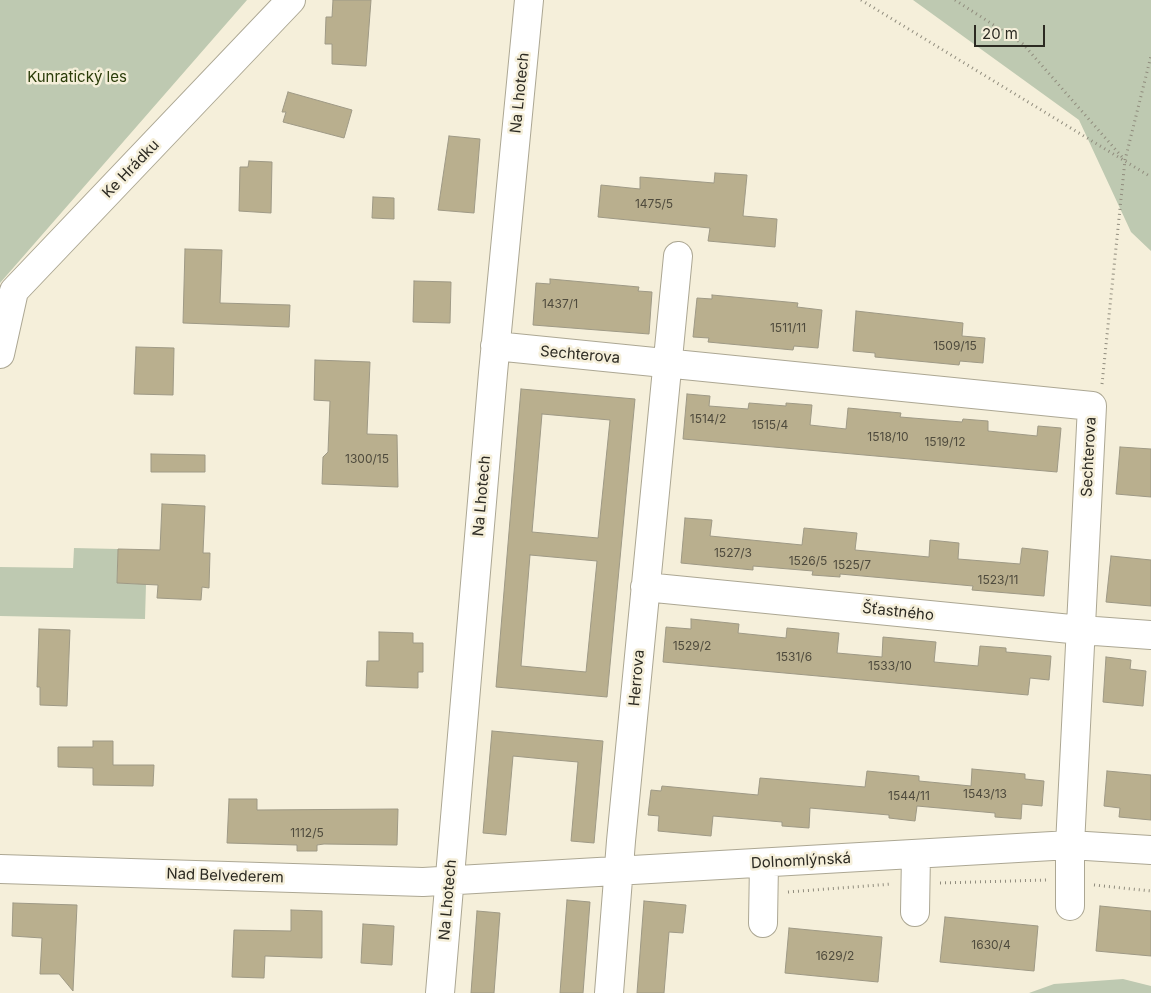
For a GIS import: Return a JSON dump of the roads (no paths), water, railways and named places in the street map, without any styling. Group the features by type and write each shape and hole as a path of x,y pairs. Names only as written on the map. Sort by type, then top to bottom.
{"street":[{"name":"Ke Hrádku","path":"0,354 14,291 291,0"},
{"name":"Na Lhotech","path":"440,993 495,346 529,0"},
{"path":"666,363 678,256"},
{"name":"Sechterova","path":"495,346 1092,406 1070,845 1070,906"},
{"name":"Herrova","path":"609,993 618,872 666,363"},
{"name":"Šťastného","path":"645,587 1081,630 1151,634"},
{"name":"Dolnomlýnská","path":"450,880 1070,845 1151,850"},
{"path":"916,854 916,912"},
{"path":"763,923 764,863"},
{"name":"Nad Belvederem","path":"0,869 423,882 450,880"}],"park label":[{"name":"Kunratický les","path":"77,77"}]}
